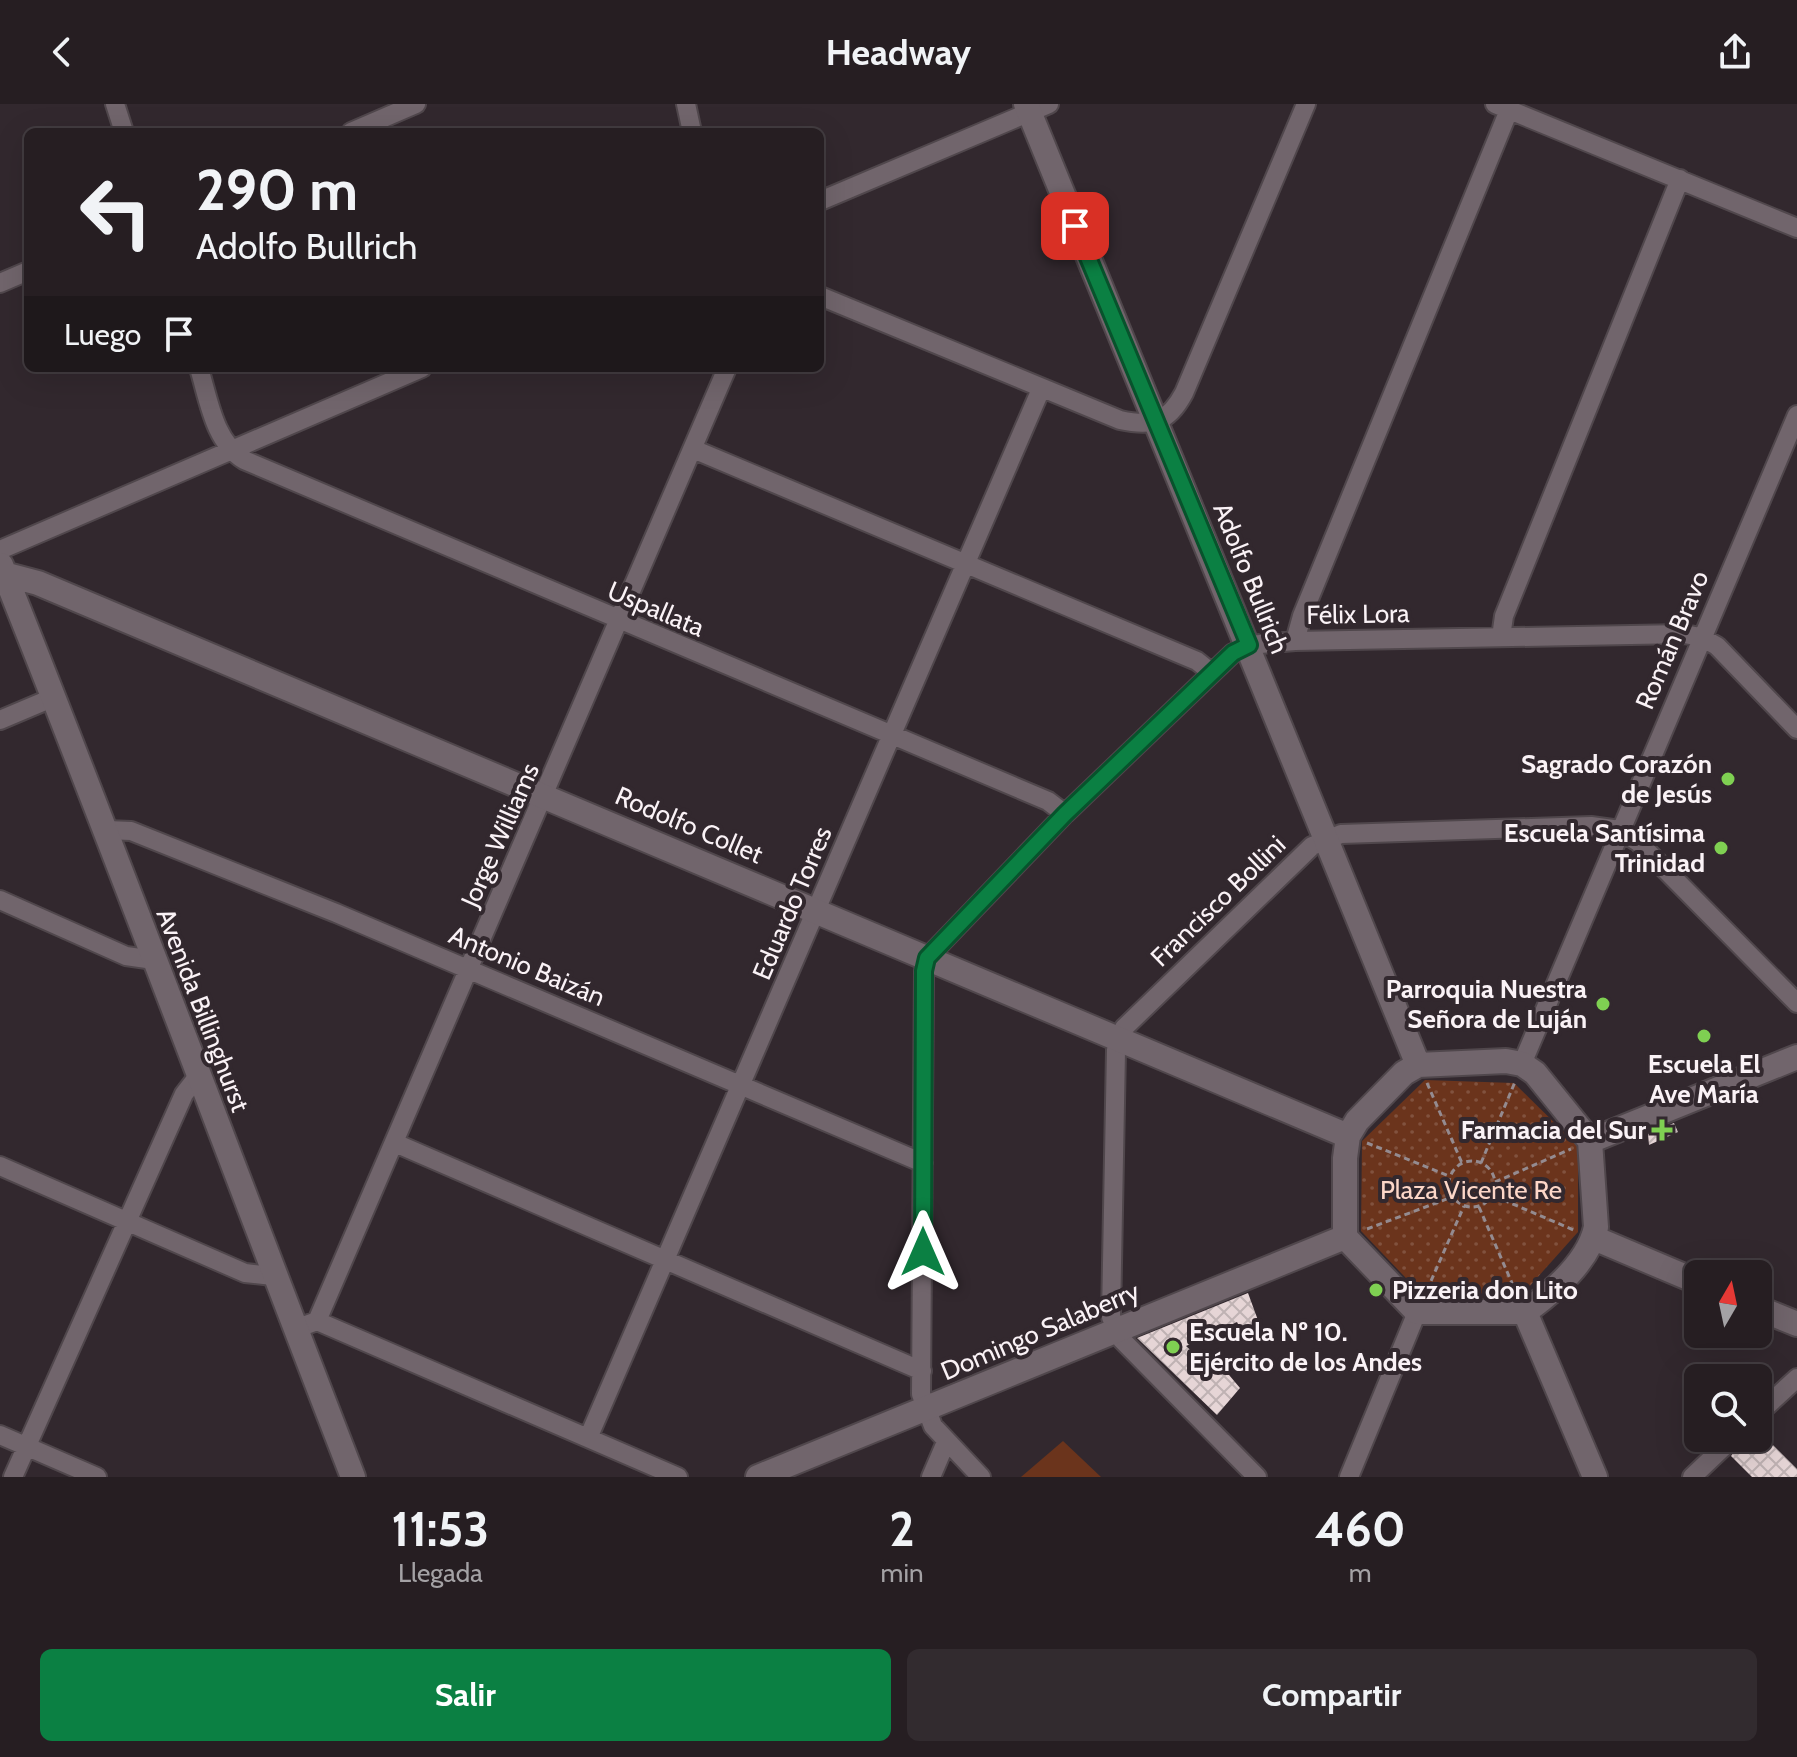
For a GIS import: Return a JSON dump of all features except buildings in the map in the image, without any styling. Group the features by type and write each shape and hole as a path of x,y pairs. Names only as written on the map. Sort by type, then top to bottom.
{"street":[{"path":"115,104 123,128"},
{"path":"358,128 394,108 416,104"},
{"path":"686,104 691,128"},
{"path":"824,298 1120,420 1157,423 1170,415 1184,393 1306,104"},
{"path":"824,199 1035,107"},
{"name":"Adolfo Bullrich","path":"1035,107 1157,423 1418,1065"},
{"path":"1295,641 1302,616 1502,107 1797,228"},
{"path":"394,108 401,128"},
{"path":"1501,637 1504,616 1680,179"},
{"path":"0,283 24,273"},
{"path":"200,372 228,450"},
{"path":"1,562 228,450 413,372"},
{"name":"Jorge Williams","path":"306,1325 395,1143 725,372"},
{"name":"Eduardo Torres","path":"589,1436 668,1261 1041,389"},
{"name":"Román Bravo","path":"1522,1064 1797,415"},
{"path":"693,449 1197,661 1212,673"},
{"name":"Uspallata","path":"228,450 244,460 619,622 1048,801 1065,814"},
{"name":"Avenida Billinghurst","path":"1,562 52,698 107,830 273,1276 306,1325 353,1477"},
{"name":"Rodolfo Collet","path":"1,562 38,583 817,909 1348,1136"},
{"name":"Félix Lora","path":"1249,645 1295,641 1501,637 1684,634 1701,637"},
{"path":"1701,637 1717,646 1797,729"},
{"path":"981,1477 946,1442 924,1410 924,971 927,958 1065,814 1233,653 1249,645"},
{"path":"0,721 52,698"},
{"name":"Francisco Bollini","path":"1119,1038 1124,1028 1301,857 1327,839 1341,834 1591,826 1620,830"},
{"name":"Antonio Baizán","path":"107,830 131,831 469,970 923,1163"},
{"path":"1620,830 1638,842 1797,1003"},
{"path":"0,900 126,956 154,960"},
{"path":"1119,1038 1111,1307 1115,1328 1122,1340 1257,1477"},
{"path":"1590,1141 1797,1057"},
{"path":"1429,1062 1522,1064 1535,1073 1590,1141 1596,1227 1594,1238 1582,1258 1525,1312 1417,1312 1345,1237 1348,1136 1357,1121 1404,1073 1418,1065 1429,1062"},
{"path":"13,1477 184,1094 198,1076"},
{"path":"395,1143 922,1371"},
{"path":"0,1166 245,1273 273,1276"},
{"name":"Domingo Salaberry","path":"758,1477 1115,1328 1345,1237"},
{"path":"1594,1238 1684,1276"},
{"path":"1349,1477 1417,1312"},
{"path":"1525,1312 1595,1477"},
{"path":"1772,1314 1797,1324"},
{"path":"306,1325 589,1436 678,1477"},
{"path":"1772,1401 1797,1378"},
{"path":"0,1435 97,1477"},
{"path":"931,1477 946,1442"},
{"path":"1692,1477 1718,1452"}],"path":[{"path":"1481,1163 1522,1064"},
{"path":"1418,1065 1462,1163"},
{"path":"1348,1136 1450,1177"},
{"path":"1495,1182 1590,1141"},
{"path":"1462,1163 1481,1163 1495,1182 1493,1196 1479,1207 1464,1206 1452,1197 1450,1177 1462,1163"},
{"path":"1493,1196 1594,1238"},
{"path":"1345,1237 1452,1197"},
{"path":"1417,1312 1464,1206"},
{"path":"1479,1207 1525,1312"}],"green space":[{"name":"Plaza Vicente Re","path":"1425,1080 1514,1083 1578,1146 1578,1232 1519,1298 1424,1297 1361,1231 1362,1141"},
{"path":"1063,1441 1101,1477 1021,1477"}],"place":[{"name":"Sagrado Corazón de Jesús","path":"1728,779"},
{"name":"Escuela Santísima Trinidad","path":"1721,848"},
{"name":"Parroquia Nuestra Señora de Luján","path":"1603,1004"},
{"name":"Escuela El Ave María","path":"1704,1036"},
{"name":"Farmacia del Sur","path":"1662,1130"},
{"name":"Pizzeria don Lito","path":"1376,1290"},
{"name":"Escuela Nº 10. Ejército de los Andes","path":"1173,1347"}],"route":[{"path":"923,1252 924,971 927,958 935,946 1065,814 1233,653 1249,645 1075,226"}]}
